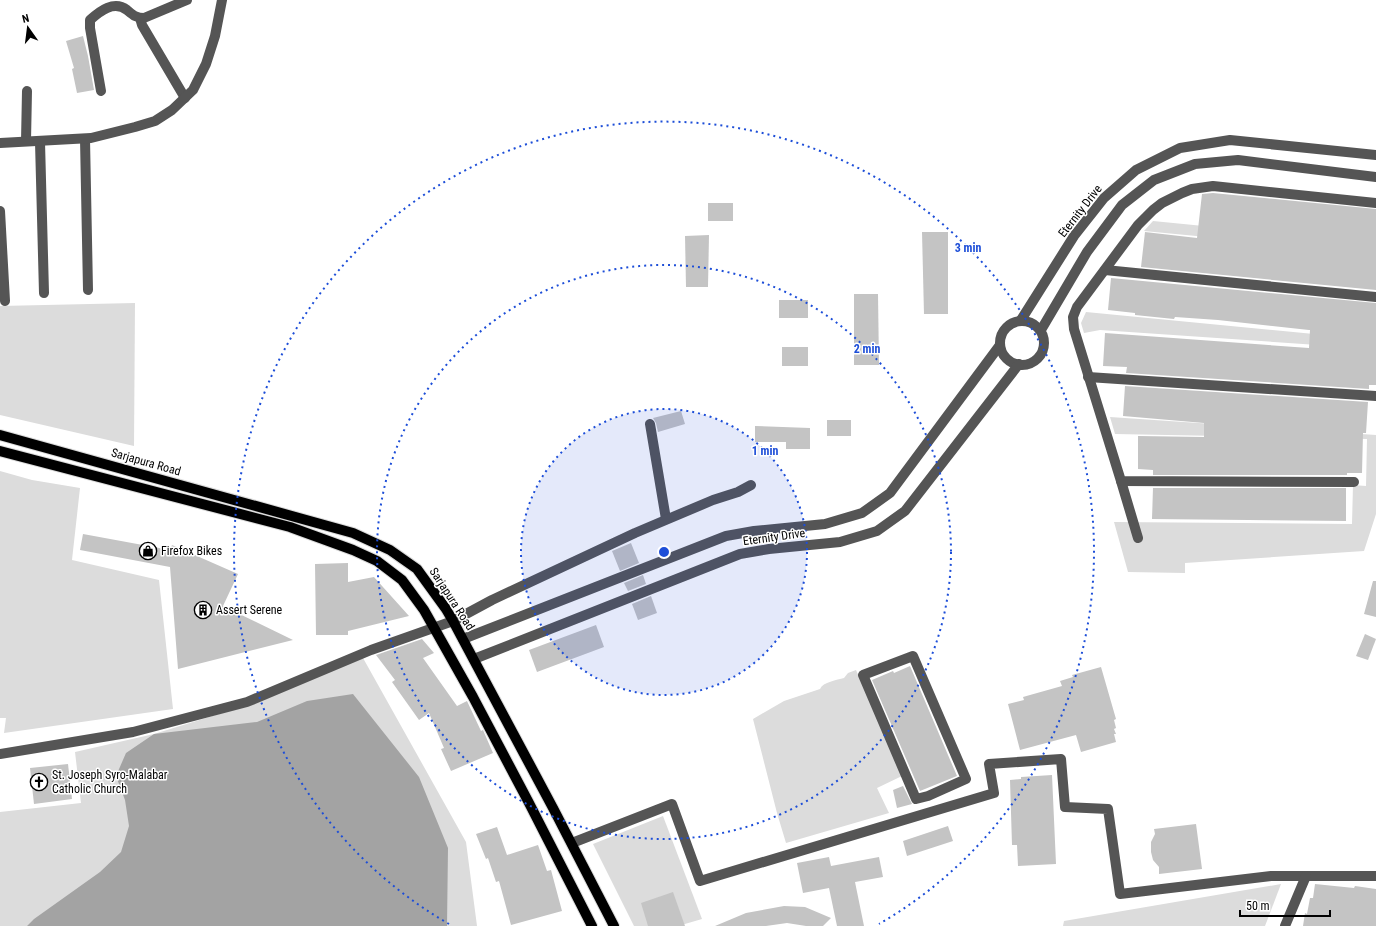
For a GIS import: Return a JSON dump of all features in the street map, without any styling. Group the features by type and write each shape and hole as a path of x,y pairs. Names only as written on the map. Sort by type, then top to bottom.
{"main road":[{"name":"Sarjapura Road","path":"0,435 353,533 390,550 417,569 446,609 463,639 572,843 614,926"},
{"path":"0,451 290,527 353,550 377,561 402,580 424,610 473,697 592,926"}],"street":[{"path":"100,91 90,20 107,7 118,6 126,9 136,18 144,18 187,0"},
{"path":"0,143 85,139 135,128 155,121 172,110 193,90 206,64 215,36 222,0"},
{"path":"140,18 142,25 185,98"},
{"path":"26,141 27,91"},
{"path":"85,139 88,290"},
{"name":"Eternity Drive","path":"463,639 726,536 754,531 825,524 862,513 890,493 1000,345 1003,332 1007,326 1021,320 1074,236 1104,198 1136,170 1180,148 1230,140 1376,154"},
{"path":"40,142 44,293"},
{"path":"1041,330 1087,252 1122,205 1154,180 1195,164 1238,160 1376,177"},
{"path":"1138,538 1074,329 1073,317 1076,307 1138,225 1153,210 1172,197 1192,189 1213,186 1376,203"},
{"path":"0,211 5,301"},
{"path":"1105,270 1376,297"},
{"path":"1000,345 1006,358 1012,362 1026,364 1033,362 1038,358 1042,352 1044,344 1044,337 1041,330 1029,321 1021,320"},
{"name":"Eternity Drive","path":"474,659 740,554 769,548 840,542 877,530 904,511 1019,364"},
{"path":"1088,377 1376,396"},
{"path":"650,424 666,519"},
{"path":"1121,481 1354,482"},
{"path":"0,754 133,732 247,702 371,650 453,621 499,596 635,532 738,492 751,485"},
{"path":"913,656 966,778 942,789 928,796 916,799 863,675 913,656"},
{"path":"572,843 672,804 700,881 994,793 989,764 1061,759 1065,807 1108,809 1120,894 1271,876 1376,876"},
{"path":"942,789 949,806"},
{"path":"1285,926 1306,876"}],"shaded area":[{"path":"1153,221 1376,243 1376,253 1144,231"},
{"path":"135,303 134,446 0,415 0,306"},
{"path":"1086,312 1376,340 1376,349 1100,330 1084,333 1081,323"},
{"path":"1110,417 1376,435 1376,514 1364,551 1185,563 1185,573 1128,572 1114,522 1352,524 1353,485 1366,486 1367,439 1115,434"},
{"path":"0,471 32,480 80,488 72,560 159,580 173,709 4,733 6,718 0,718"},
{"path":"363,658 466,842 477,926 0,926 0,812 81,803 75,752 154,734 245,706"},
{"path":"856,670 902,776 877,788 889,813 786,843 753,719 784,701 820,689 827,683 844,678 848,673"},
{"path":"353,694 419,777 448,848 447,926 27,926 34,919 100,872 121,852 129,826 125,800 116,776 126,753 154,734 257,722 307,701"},
{"path":"663,816 702,919 678,926 634,926 593,844"},
{"path":"1281,884 1265,926 1063,926 1064,921"}],"building":[{"path":"83,36 94,90 77,93 72,69 74,68 66,41"},
{"path":"1213,193 1376,209 1376,290 1141,267 1145,232 1197,238 1202,194"},
{"path":"708,203 733,203 733,221 708,221"},
{"path":"922,232 948,232 948,314 924,314"},
{"path":"709,235 708,287 686,287 685,236"},
{"path":"1111,278 1376,303 1376,385 1369,385 1369,389 1126,373 1127,367 1103,366 1105,333 1309,348 1310,330 1218,320 1175,317 1174,319 1135,315 1135,313 1108,310"},
{"path":"854,294 878,294 879,365 854,365"},
{"path":"779,300 808,300 808,318 779,318"},
{"path":"782,347 808,347 808,366 782,366"},
{"path":"1125,386 1368,402 1366,433 1363,433 1362,473 1347,473 1347,475 1153,475 1153,470 1138,469 1138,436 1204,437 1204,423 1123,416"},
{"path":"681,411 685,424 658,432 653,418"},
{"path":"827,420 851,420 851,436 827,436"},
{"path":"755,426 810,428 810,449 786,449 786,442 755,442"},
{"path":"1153,488 1346,488 1346,521 1152,519"},
{"path":"83,534 170,550 172,545 238,574 223,606 293,640 178,669 170,567 80,550"},
{"path":"631,543 639,563 620,571 612,551"},
{"path":"348,563 348,582 374,577 409,616 348,631 348,635 316,635 315,564"},
{"path":"643,575 646,584 628,591 624,583"},
{"path":"1373,581 1376,581 1376,617 1364,614"},
{"path":"651,596 657,613 638,620 632,604"},
{"path":"596,625 604,647 537,672 529,650"},
{"path":"1365,634 1376,639 1368,660 1356,656"},
{"path":"422,639 434,653 423,658 457,706 467,701 481,731 483,730 493,753 451,771 441,749 444,748 429,713 419,720 392,682 395,680 376,655"},
{"path":"910,666 957,776 920,791 872,680"},
{"path":"1101,667 1116,719 1114,720 1116,728 1114,729 1116,734 1114,734 1116,742 1081,752 1076,735 1020,750 1008,704 1024,700 1023,697 1062,686 1060,681 1073,677 1072,675"},
{"path":"68,764 72,799 34,804 30,768"},
{"path":"1052,775 1056,864 1018,866 1017,845 1012,845 1010,780 1021,779 1021,777"},
{"path":"903,786 912,804 897,808 893,790"},
{"path":"1196,824 1202,869 1159,874 1159,867 1153,860 1151,852 1151,842 1155,834 1154,829"},
{"path":"948,826 953,841 907,856 903,841"},
{"path":"497,827 507,855 538,845 547,871 551,870 562,911 511,925 499,881 496,882 488,858 486,859 476,834"},
{"path":"829,857 831,866 879,857 883,877 855,882 864,926 837,926 829,888 803,893 797,863"},
{"path":"1315,884 1354,888 1355,886 1376,889 1376,926 1303,926 1305,913 1307,914 1310,898 1313,898"},
{"path":"673,892 685,926 648,926 641,903"},
{"path":"784,906 805,907 831,918 823,926 806,926 787,923 766,926 715,926 746,913"}],"place":[{"name":"Firefox Bikes","path":"148,551"},
{"name":"Assert Serene","path":"203,610"},
{"name":"St. Joseph Syro-Malabar Catholic Church","path":"39,782"}]}
